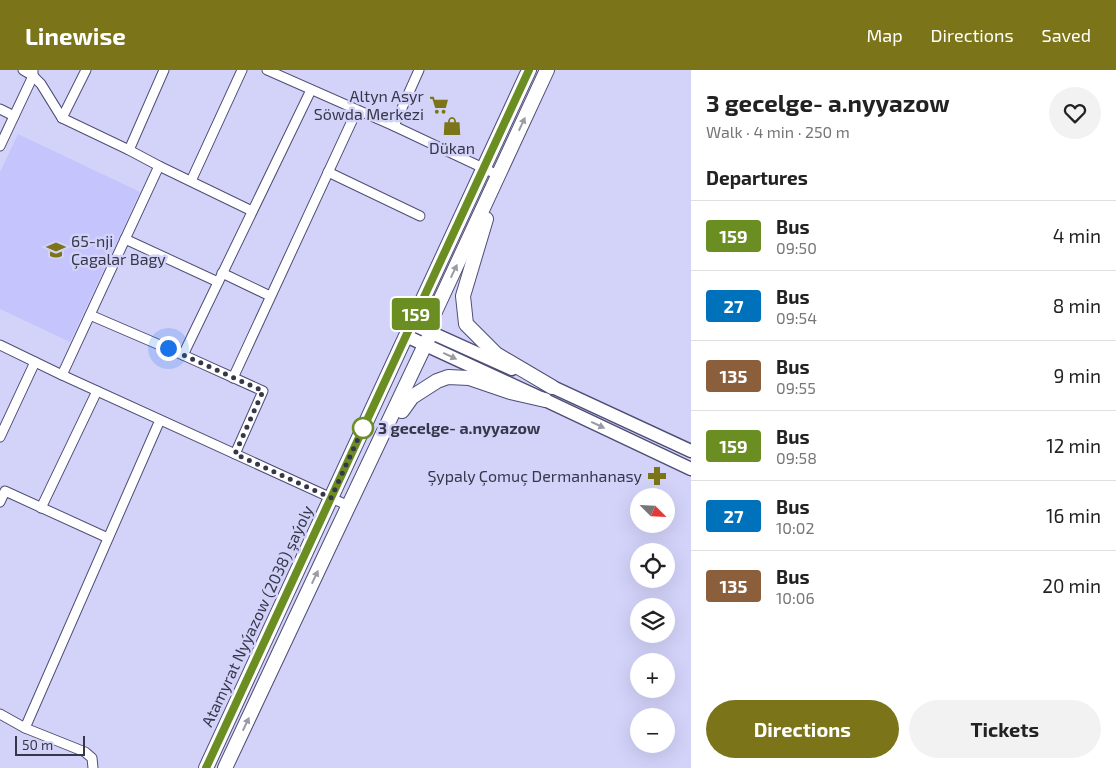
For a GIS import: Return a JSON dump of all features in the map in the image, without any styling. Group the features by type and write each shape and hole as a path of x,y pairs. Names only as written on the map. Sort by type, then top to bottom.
{"main road":[{"name":"Atamyrat Nyýazow (2038) şaýoly","path":"206,768 529,70"},
{"path":"225,768 428,339 433,316 547,70"},
{"path":"498,175 463,296 465,321 496,354 552,387"},
{"path":"409,330 545,400 691,469"},
{"path":"428,339 552,387 691,451"},
{"path":"349,506 412,396 437,380 448,377 470,378 510,392 545,400"}],"street":[{"path":"23,70 33,73 62,118 252,211"},
{"path":"62,118 86,70"},
{"path":"129,150 164,70"},
{"path":"191,181 242,70"},
{"path":"267,70 394,126 498,175"},
{"path":"394,126 419,70"},
{"path":"0,146 33,73"},
{"path":"183,355 311,90"},
{"path":"0,109 14,116"},
{"path":"233,378 357,110"},
{"path":"62,375 159,166"},
{"path":"328,172 420,216"},
{"path":"124,239 218,282"},
{"path":"222,273 270,296"},
{"path":"90,315 263,391 235,454"},
{"path":"0,345 349,506"},
{"path":"0,437 35,362"},
{"path":"41,508 97,391"},
{"path":"25,728 160,420"},
{"path":"0,502 2,490 108,538"},
{"path":"0,714 25,728 85,752 92,758 93,768"}],"shaded area":[{"name":"65-nji Çagalar Bagy","path":"18,134 140,192 70,342 0,309 0,172"}],"bus line":[{"name":"159","path":"206,768 529,70"}],"place":[{"name":"Altyn Asyr Söwda Merkezi","path":"439,105"},
{"name":"Dükan","path":"452,126"},
{"name":"65-nji Çagalar Bagy","path":"56,250"},
{"name":"3 gecelge- a.nyyazow","path":"363,428"},
{"name":"Şypaly Çomuç Dermanhanasy","path":"657,476"}],"route":[{"path":"168,348 263,391 235,454 331,498 363,428"}]}
